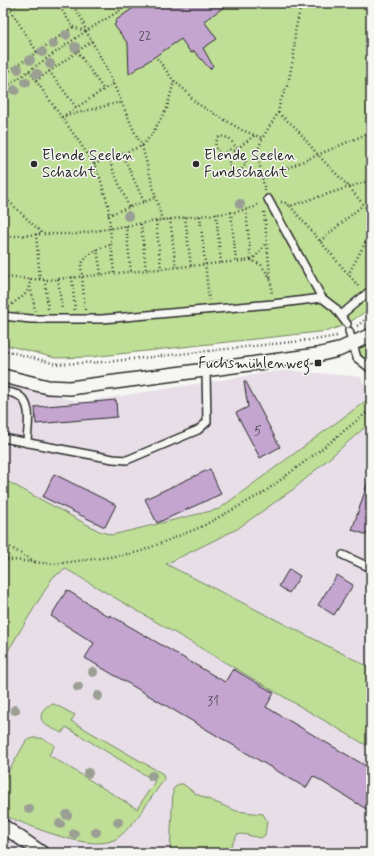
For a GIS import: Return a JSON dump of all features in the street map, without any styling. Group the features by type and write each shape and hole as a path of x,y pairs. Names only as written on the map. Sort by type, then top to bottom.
{"street":[{"path":"3,376 48,387 70,388 317,355 338,350 350,333 371,335"},
{"path":"3,826 42,853"}],"lane":[{"path":"268,199 322,298 335,308 341,315 350,333 357,358 371,369"},
{"path":"341,315 368,293"},
{"path":"4,316 36,319 102,319 273,304 322,298"},
{"path":"3,438 113,459 126,460 198,430 207,422 206,370"},
{"path":"3,390 18,395 25,402 28,410 26,443"},
{"path":"343,555 371,568"}],"path":[{"path":"3,10 10,9 18,3"},
{"path":"57,3 73,27 86,31"},
{"path":"71,3 82,19 86,31 114,83 121,102 142,146 162,220"},
{"path":"3,89 86,31 130,3"},
{"path":"273,304 263,211 268,199 262,179 258,156 262,138 278,113 280,102 288,84 294,54 295,32 300,9 303,3"},
{"path":"10,9 37,52"},
{"path":"3,75 73,27"},
{"path":"36,81 92,41"},
{"path":"77,51 104,90"},
{"path":"156,57 174,81 185,90 196,103 242,130 262,138"},
{"path":"29,71 94,164 100,178 108,205 114,273"},
{"path":"49,71 76,108"},
{"path":"94,164 142,146 152,134 167,108 174,81"},
{"path":"62,117 114,83"},
{"path":"62,117 121,102"},
{"path":"278,113 295,127 318,155 350,187 371,214"},
{"path":"262,179 371,132"},
{"path":"234,151 255,135"},
{"path":"234,151 229,149 226,150 227,157 231,170 238,171 242,169 246,163 245,159 229,138 220,136 216,140 215,148 227,157 233,158 235,153 234,151"},
{"path":"122,153 144,202"},
{"path":"108,158 129,208"},
{"path":"290,206 371,180"},
{"path":"3,196 43,234"},
{"path":"108,215 155,198"},
{"path":"3,237 36,234 76,234 162,220 246,210 268,199"},
{"path":"272,207 278,202 284,202 290,206 348,275 368,293"},
{"path":"320,241 363,204"},
{"path":"246,210 251,260"},
{"path":"231,212 236,261"},
{"path":"216,214 221,263"},
{"path":"200,216 210,309"},
{"path":"185,218 191,266"},
{"path":"170,219 176,267"},
{"path":"156,221 161,269"},
{"path":"141,224 146,270"},
{"path":"126,226 131,272"},
{"path":"348,275 371,232"},
{"path":"36,234 40,280"},
{"path":"251,260 266,243"},
{"path":"86,319 81,265 84,259 97,249 111,245"},
{"path":"97,249 100,274"},
{"path":"3,277 45,280 251,260 261,265 271,279"},
{"path":"72,277 76,319"},
{"path":"30,279 36,319"},
{"path":"58,279 62,319"},
{"path":"45,280 49,319"},
{"path":"4,316 10,306 21,299 30,286"},
{"path":"3,350 56,364 105,362 320,339 350,333 371,315"},
{"path":"3,559 53,564 86,561 130,554 139,552 201,527 263,492 323,448 371,409"},
{"path":"3,543 36,562"}],"shaded area":[{"path":"285,370 361,377 370,398 219,509 112,535 99,531 3,479 3,385 82,402"},
{"path":"371,422 371,668 165,564 237,529 295,488"},
{"path":"66,569 371,748 371,853 3,853 3,659 53,577"}],"green space":[{"path":"3,3 371,3 371,308 347,324 328,331 91,357 55,358 3,344"},
{"path":"371,335 371,369 364,365 353,344"},
{"path":"371,397 371,422 295,488 237,529 166,564 371,668 371,748 66,569 53,577 3,659 3,479 99,531 112,535 219,509"},
{"path":"54,704 75,715 71,721 163,774 164,780 137,818 119,837 108,842 94,843 62,837 3,815 3,781 26,741 33,738 41,738 55,745 49,755 137,809 155,781 66,727 62,733 47,726 42,720 42,713 46,707"},
{"path":"179,784 183,784 196,794 236,811 263,814 267,821 265,835 261,838 242,834 237,835 227,853 170,853 173,789"}],"building":[{"path":"140,3 230,3 204,21 217,39 203,48 213,66 210,69 194,51 191,53 181,39 129,74 128,44 114,25 116,23 115,21"},
{"path":"244,382 246,382 280,447 260,458 236,413 248,407"},
{"path":"116,400 117,417 36,424 35,407"},
{"path":"210,469 221,494 157,523 145,499"},
{"path":"54,474 116,505 105,527 43,497"},
{"path":"369,479 371,479 371,536 352,530"},
{"path":"289,569 300,576 289,593 279,586"},
{"path":"337,575 353,585 334,615 318,605"},
{"path":"67,590 109,617 110,615 225,682 233,669 274,693 266,707 371,769 371,812 313,776 306,788 85,658 94,643 51,616"}],"place":[{"name":"Elende Seelen Schacht","path":"34,164"},
{"name":"Elende Seelen Fundschacht","path":"196,164"},
{"name":"Fuchsmühlenweg","path":"318,363"}]}
